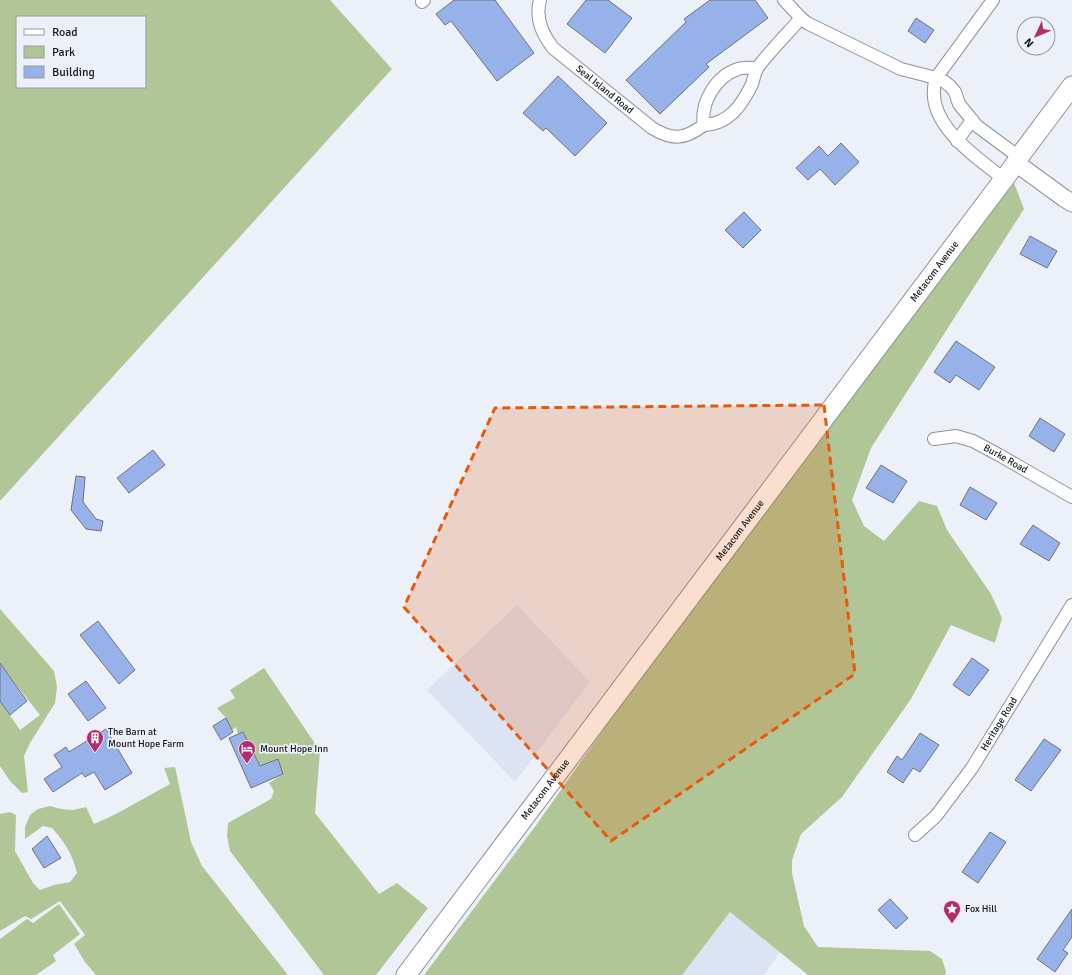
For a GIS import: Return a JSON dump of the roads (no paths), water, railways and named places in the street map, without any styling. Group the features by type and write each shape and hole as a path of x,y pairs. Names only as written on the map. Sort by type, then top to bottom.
{"main road":[{"name":"Metacom Avenue","path":"406,975 1004,179 1072,86"}],"street":[{"name":"Seal Island Road","path":"540,0 539,20 546,39 553,48 652,128 670,137 689,135 704,125 711,125 723,121 732,115 753,82 757,68 801,18"},
{"path":"784,0 807,23 901,69 936,78 950,86 955,92 959,104 972,120 1017,160 1072,203"},
{"path":"993,0 936,78 934,103 948,130 1004,179"},
{"path":"704,125 704,108 707,99 723,77 736,69 757,68"},
{"path":"958,140 972,120"},
{"name":"Burke Road","path":"934,439 956,436 973,441 1072,497"},
{"name":"Heritage Road","path":"915,835 936,816 972,768 1072,605"}],"place":[{"name":"The Barn at Mount Hope Farm","path":"95,753"},
{"name":"Mount Hope Inn","path":"247,764"},
{"name":"Fox Hill","path":"952,924"}]}
